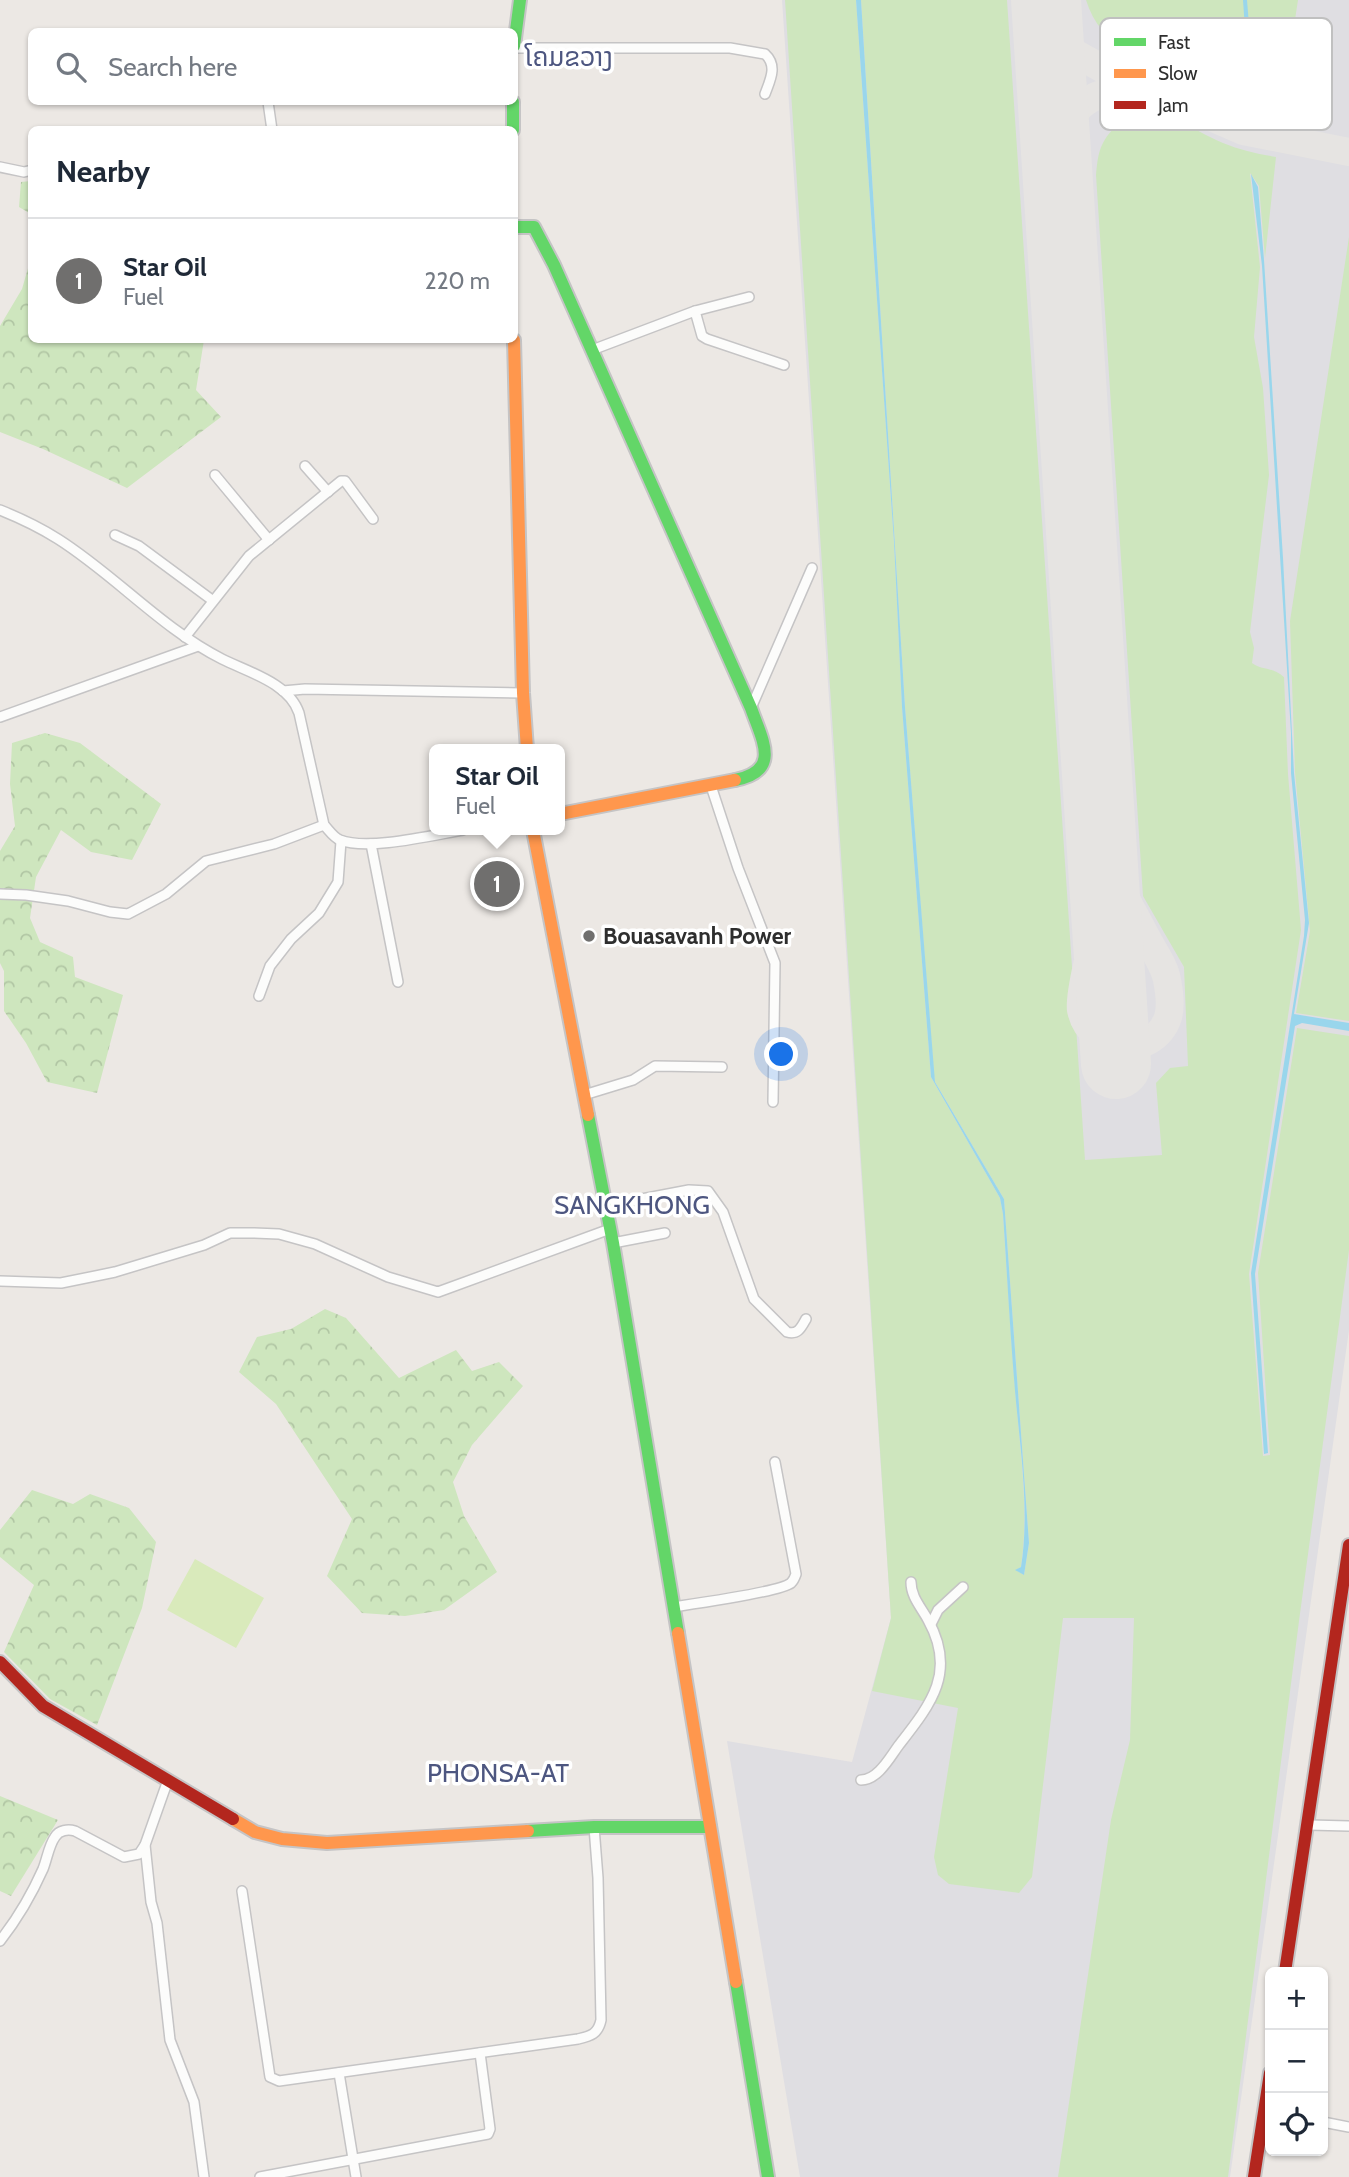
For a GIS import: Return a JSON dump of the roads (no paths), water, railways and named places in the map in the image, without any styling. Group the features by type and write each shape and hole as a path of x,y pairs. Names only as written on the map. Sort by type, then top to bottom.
{"street":[{"path":"516,28 520,0"},
{"path":"518,47 730,48 765,54 769,57 773,70 765,94"},
{"path":"268,105 271,126"},
{"path":"513,105 513,126"},
{"path":"0,167 28,171"},
{"path":"518,227 534,227 554,265 703,596 751,708 765,749 765,762 759,771 747,778 565,813"},
{"path":"592,350 695,310 749,297"},
{"path":"695,310 702,336 784,365"},
{"path":"514,343 527,744"},
{"path":"305,466 328,492"},
{"path":"215,475 269,540"},
{"path":"186,637 212,600 249,556 341,481 345,481 373,519"},
{"path":"0,510 27,521 60,540 198,646 283,691 295,703 299,713 324,825 341,841 371,844 430,835"},
{"path":"115,535 139,546 212,600"},
{"path":"751,708 812,568"},
{"path":"0,717 198,646"},
{"path":"283,691 523,693"},
{"path":"711,786 738,868 775,963 773,1102"},
{"path":"0,894 68,901 128,914 166,894 206,861 274,844 324,825"},
{"path":"534,835 611,1236 768,2177"},
{"path":"259,996 270,966 290,939 319,913 338,883 341,841"},
{"path":"371,844 398,982"},
{"path":"584,1095 633,1080 656,1066 722,1067"},
{"path":"605,1206 705,1189 723,1212 754,1299 787,1332 793,1334 799,1331 806,1319"},
{"path":"0,1280 61,1283 115,1272 204,1245 230,1233 254,1233 279,1234 315,1244 388,1277 438,1292 611,1236 665,1233"},
{"path":"673,1607 769,1589 793,1581 796,1574 775,1462"},
{"path":"1286,1967 1349,1545"},
{"path":"861,1780 868,1780 879,1771 920,1717 939,1685 942,1666 940,1644 911,1592 911,1582"},
{"path":"931,1624 938,1610 963,1587"},
{"path":"0,1662 43,1706 255,1832 282,1839 327,1843 594,1827 710,1827"},
{"path":"0,1941 21,1915 59,1833 69,1830 75,1832 124,1857 139,1854 145,1845 168,1780"},
{"path":"1309,1825 1349,1826"},
{"path":"242,1891 270,2077 279,2081 579,2039 591,2036 600,2026 598,1878 594,1827"},
{"path":"145,1845 170,2040 194,2102 204,2177"},
{"path":"260,2177 488,2134 490,2129 480,2053"},
{"path":"339,2073 356,2177"},
{"path":"1328,2123 1349,2127"},
{"path":"1254,2177 1265,2124"}],"water":[{"path":"856,0 861,0 905,707 935,1082 1004,1199 1029,1543 1024,1575 1015,1570 1021,1567 1025,1523 1003,1214 1000,1198 931,1077 902,707 894,542"},
{"path":"1243,0 1247,0 1248,18 1244,18"},
{"path":"1251,174 1258,187 1264,260 1294,773 1309,923 1294,1014 1349,1023 1349,1031 1302,1023 1295,1026 1255,1274 1268,1453 1264,1454 1251,1273 1305,920 1291,773 1291,733 1262,266"}],"place":[{"name":"Star Oil","path":"497,884"},
{"name":"Bouasavanh Power","path":"589,936"}],"district":[{"name":"ໂຄມຂວາງ","path":"569,57"},
{"name":"SANGKHONG","path":"632,1205"},
{"name":"PHONSA-AT","path":"498,1773"}]}
